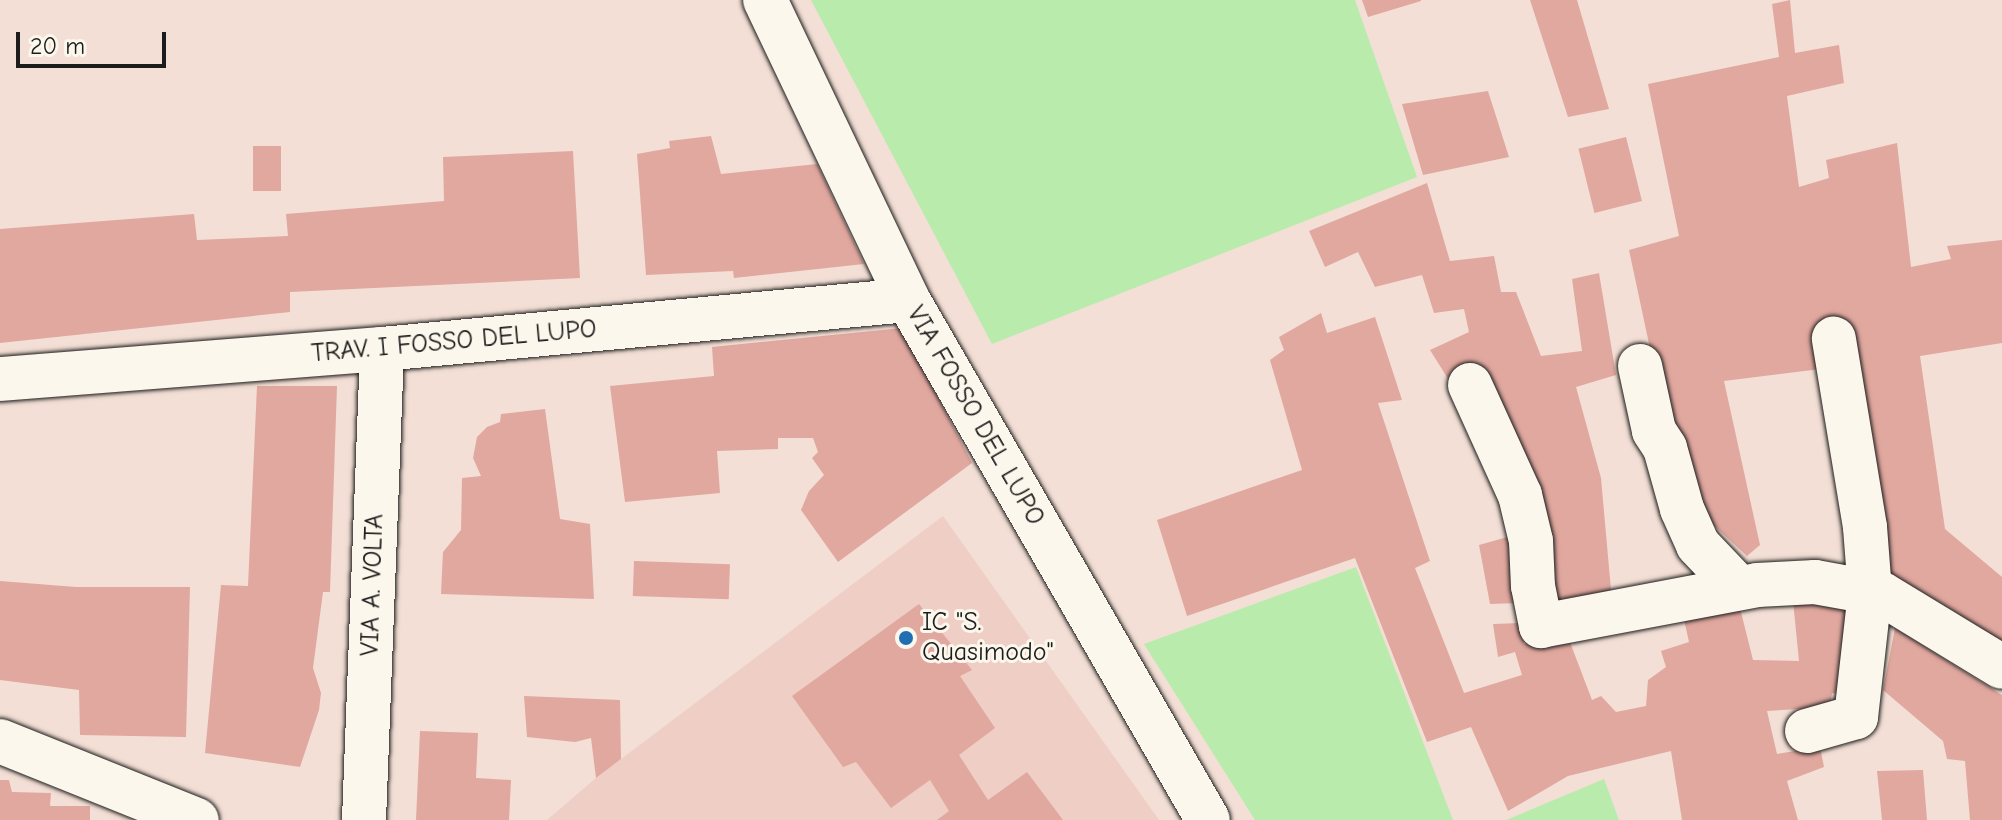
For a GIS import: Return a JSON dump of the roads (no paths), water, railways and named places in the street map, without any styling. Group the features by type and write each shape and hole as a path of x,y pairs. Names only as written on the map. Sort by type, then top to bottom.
{"street":[{"name":"VIA FOSSO DEL LUPO","path":"765,0 908,300 1208,820"},
{"name":"TRAV. I FOSSO DEL LUPO","path":"0,379 382,349 908,300"},
{"path":"1807,731 1856,717 1870,592 1865,527 1834,339"},
{"name":"VIA A. VOLTA","path":"364,820 382,349"},
{"path":"1640,366 1654,431 1665,448 1682,509 1698,545 1739,588"},
{"path":"1470,385 1520,495 1531,541 1533,586 1541,626 1739,588 1815,582 1882,594 2002,667"},
{"path":"0,741 197,820"}],"place":[{"name":"IC \"S. Quasimodo\"","path":"906,638"}]}
